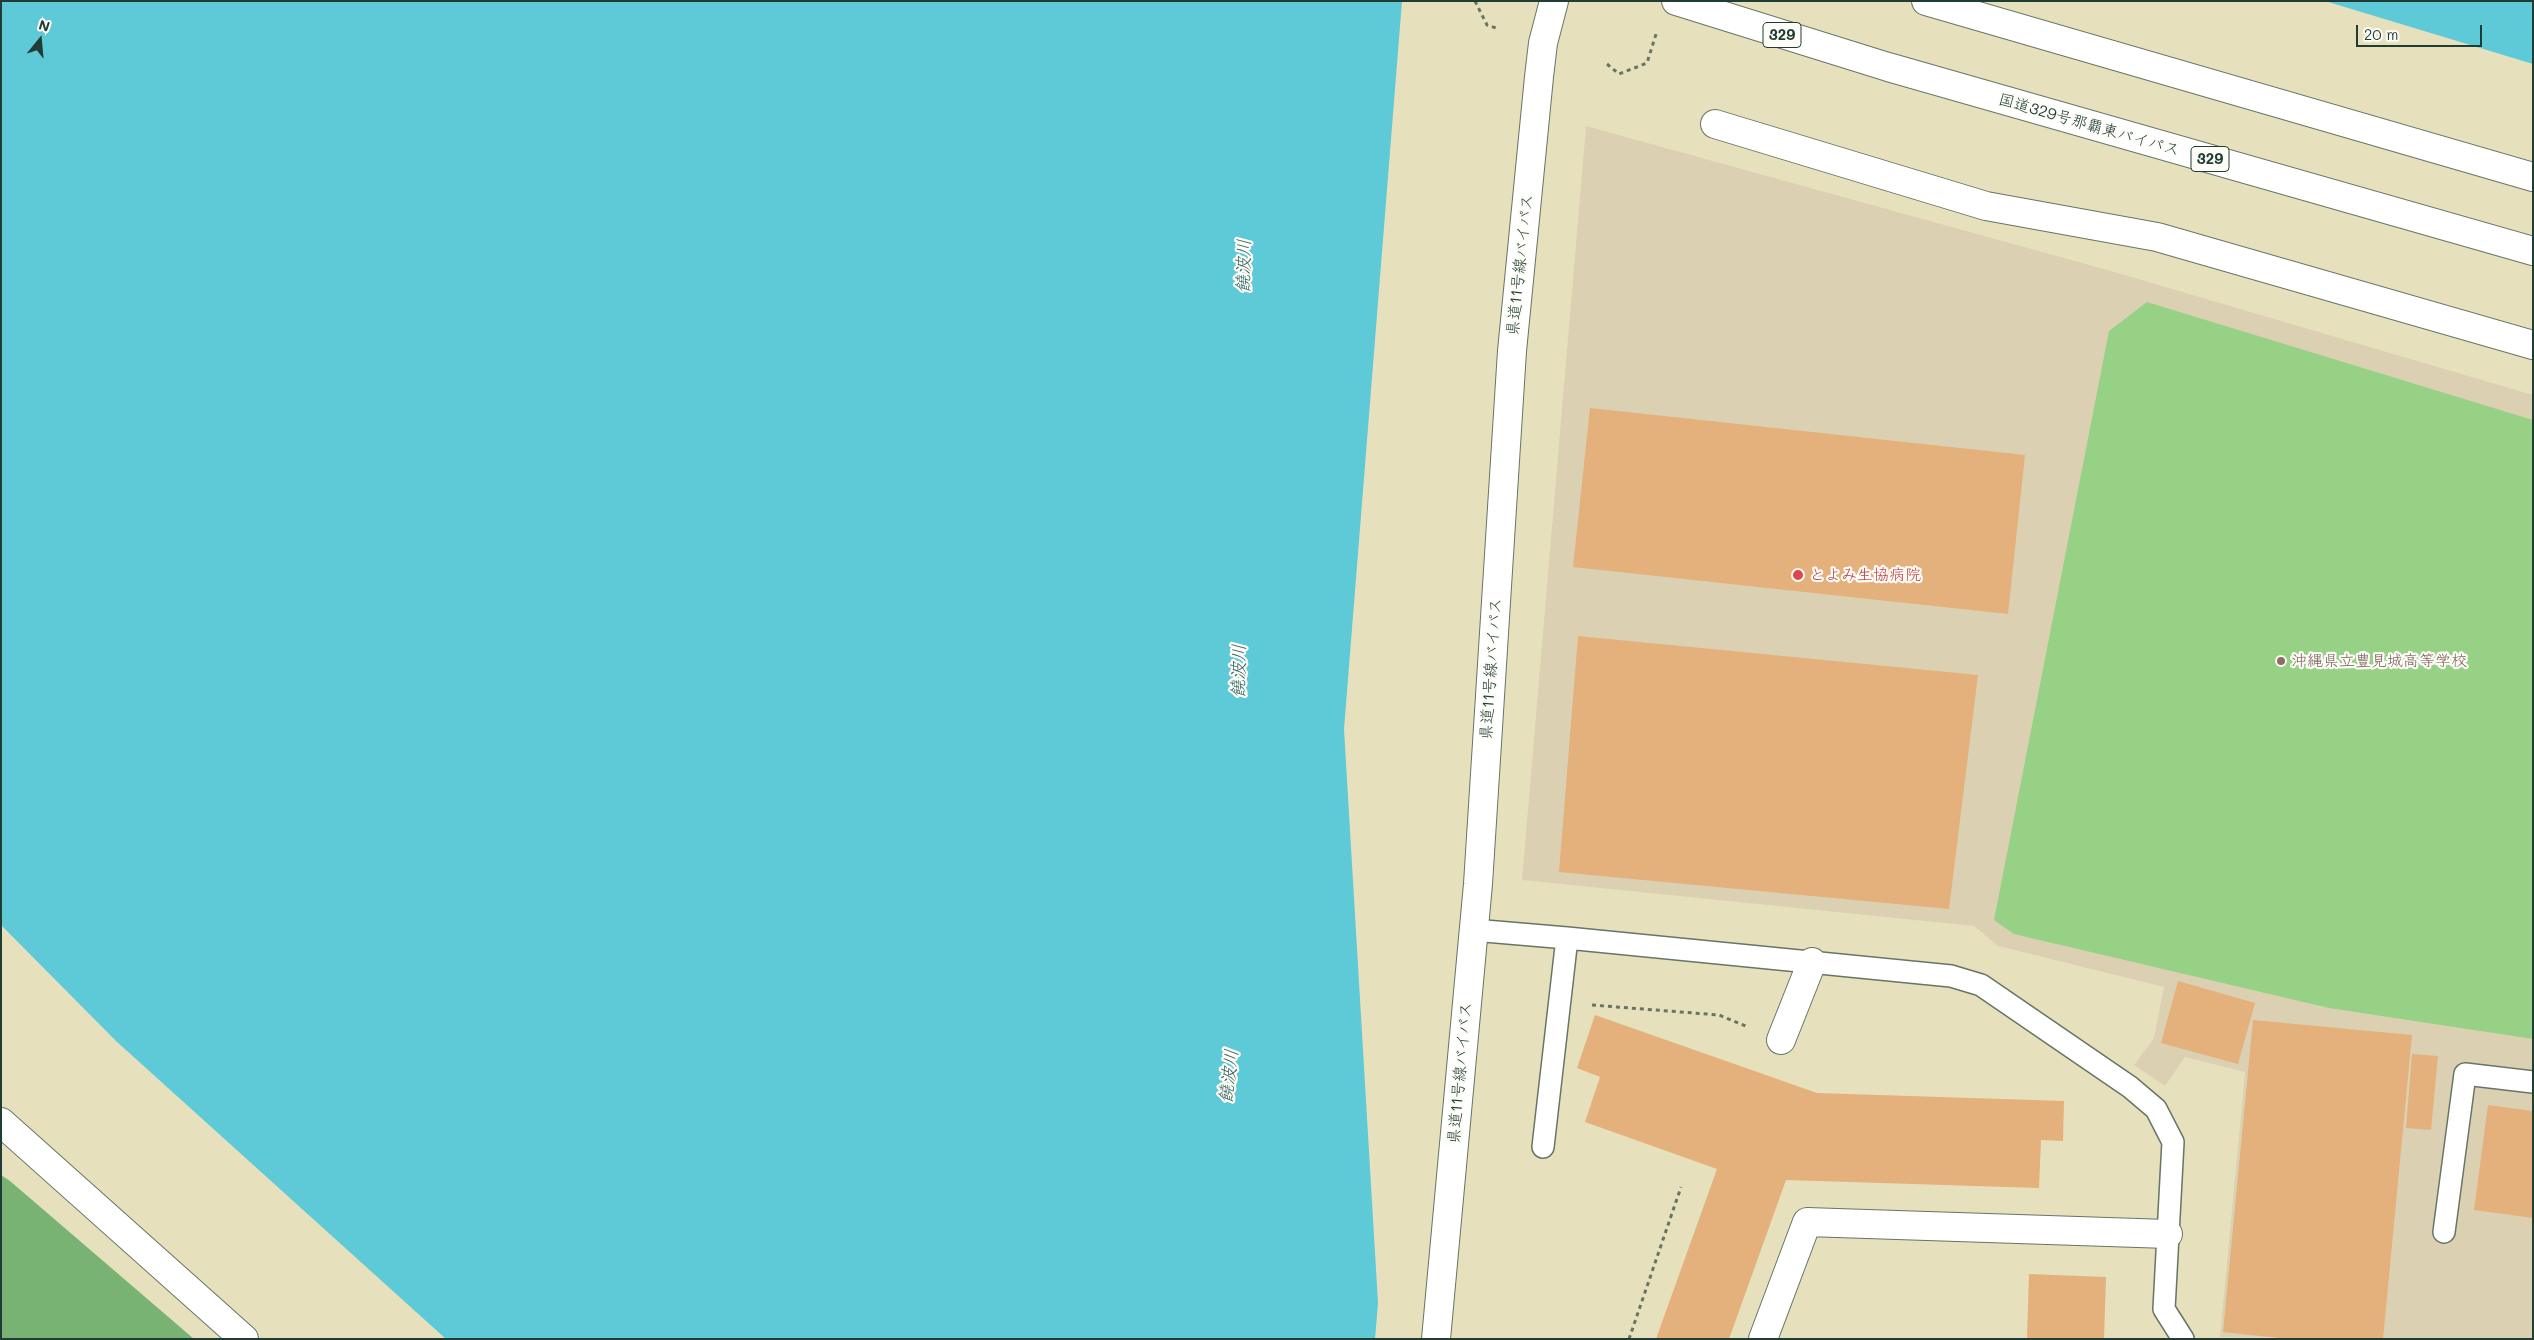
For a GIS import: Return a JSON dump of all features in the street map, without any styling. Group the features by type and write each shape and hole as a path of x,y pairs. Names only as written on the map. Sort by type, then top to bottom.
{"main road":[{"name":"県道11号線バイパス","path":"1442,1337 1473,930 1512,351 1543,43 1554,1"},
{"name":"国道329号那覇東バイパス","path":"1676,1 1916,76 2533,251"},
{"path":"1926,1 2533,177"},
{"path":"1715,124 1986,206 2157,238 2533,344"},
{"path":"1781,1040 1812,962"},
{"path":"1,1122 244,1339"},
{"path":"1763,1339 1807,1222 2168,1234"}],"lane":[{"path":"1473,930 1951,976 1981,985 2130,1087 2156,1109 2173,1142 2164,1309 2183,1339"},
{"path":"1543,1147 1567,938"},
{"path":"2444,1232 2466,1074 2533,1082"}],"path":[{"path":"1475,1 1487,25 1499,29"},
{"path":"1606,64 1619,74 1647,63 1650,53"},
{"path":"1559,1002 1719,1015 1781,1040"},
{"path":"1629,1339 1681,1187"}],"shaded area":[{"path":"1586,126 2111,271 2533,395 2533,1339 2220,1337 2245,1072 2185,1057 2165,1086 2134,1065 2154,1038 2164,987 1998,946 1974,926 1522,880"}],"green space":[{"name":"沖縄県立豊見城高等学校","path":"2147,302 2533,420 2533,1039 2329,1008 2014,934 1994,920 2109,331"},
{"path":"1,1175 10,1181 194,1339 1,1339"}],"water":[{"name":"饒波川","path":"1,1 1402,1 1344,729 1378,1303 1375,1339 446,1339 116,1041 1,925"},
{"path":"2325,1 2533,1 2533,64"}],"building":[{"path":"1590,408 2025,455 2008,614 1573,567"},
{"path":"1578,636 1978,675 1949,909 1559,872"},
{"path":"2178,981 2255,1003 2238,1064 2161,1043"},
{"path":"1595,1015 1817,1093 2064,1101 2063,1141 2041,1140 2039,1188 1786,1180 1729,1339 1656,1339 1717,1169 1585,1122 1600,1077 1577,1068"},
{"path":"2253,1020 2412,1035 2383,1339 2288,1339 2223,1332"},
{"path":"2412,1054 2438,1056 2431,1130 2406,1128"},
{"path":"2488,1105 2533,1111 2533,1218 2474,1210"},
{"path":"2029,1274 2106,1277 2104,1339 2027,1339"}],"place":[{"name":"とよみ生協病院","path":"1798,575"},
{"name":"沖縄県立豊見城高等学校","path":"2281,661"}]}
